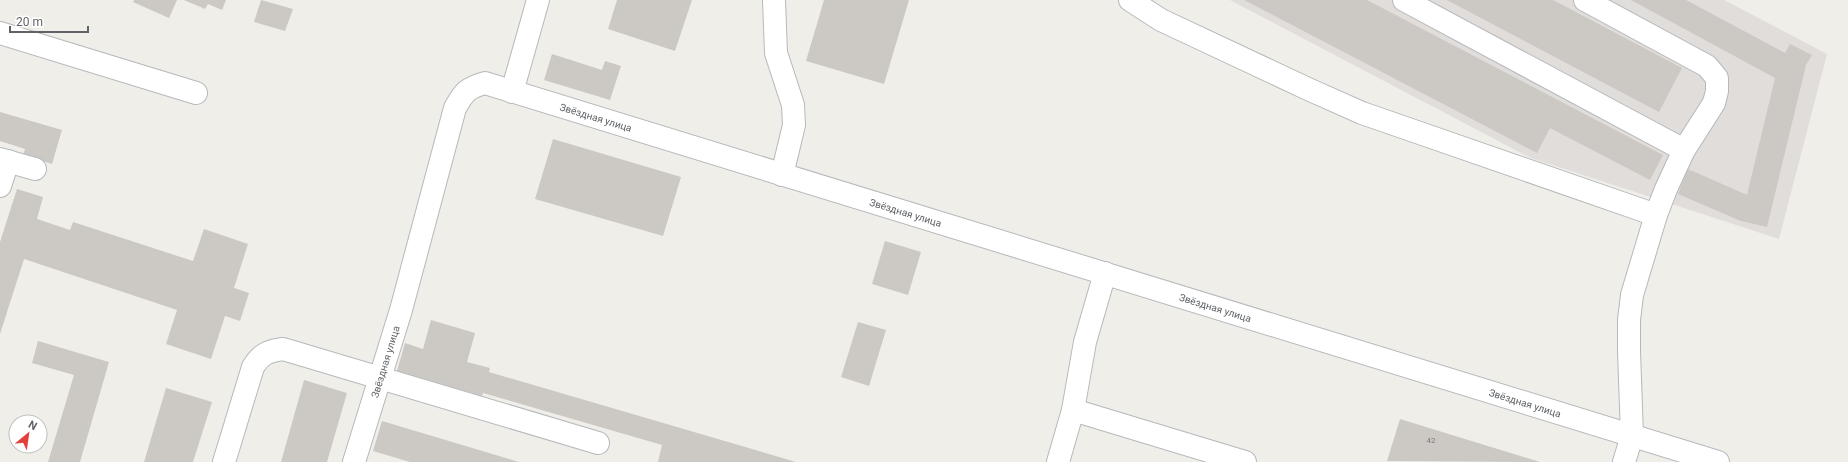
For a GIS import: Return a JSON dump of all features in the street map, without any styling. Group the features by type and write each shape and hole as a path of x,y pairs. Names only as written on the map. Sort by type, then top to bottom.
{"street":[{"path":"512,92 538,0"},
{"path":"774,0 776,53 793,105 794,125 782,175"},
{"path":"1130,0 1161,20 1362,113 1656,215"},
{"path":"1404,0 1684,150"},
{"path":"1585,0 1707,66 1717,78 1717,91 1714,103 1677,163 1656,215 1632,295 1629,320 1632,436 1624,462"},
{"path":"0,33 196,93"},
{"name":"Звёздная улица","path":"354,462 400,310 455,108 461,97 471,87 484,83 1718,462"},
{"path":"0,186 4,160 34,169"},
{"path":"1058,462 1073,410 1085,342 1105,273"},
{"path":"224,462 253,367 260,357 269,351 283,350 598,443"},
{"path":"1073,410 1245,462"}],"shaded area":[{"path":"1230,0 1724,0 1827,54 1779,239 1531,158"}],"building":[{"path":"134,0 177,0 169,18 133,2"},
{"path":"184,0 226,0 222,10 208,4 205,9"},
{"path":"261,0 293,9 285,31 254,22"},
{"path":"617,0 692,0 675,51 608,29"},
{"path":"824,0 909,0 884,84 806,61"},
{"path":"1244,0 1367,0 1663,155 1650,180 1550,128 1537,153"},
{"path":"1447,0 1553,0 1682,68 1659,112"},
{"path":"1631,0 1686,0 1785,53 1790,44 1812,55 1806,65 1767,227 1741,221 1678,194 1688,169 1747,195 1775,78"},
{"path":"552,54 602,70 605,61 621,66 610,100 544,80"},
{"path":"0,112 62,130 52,164 23,155 25,149 0,141"},
{"path":"553,139 681,177 663,236 535,199"},
{"path":"17,189 43,197 37,219 70,230 73,222 193,261 204,229 248,244 234,288 249,293 240,321 225,316 211,359 166,344 177,310 24,259 0,334 0,242"},
{"path":"885,241 921,252 908,295 872,284"},
{"path":"431,320 475,333 467,362 490,368 489,372 796,462 658,462 662,445 483,393 482,396 397,371 405,343 423,349"},
{"path":"858,322 886,330 869,386 841,377"},
{"path":"38,341 109,362 80,462 48,462 74,375 32,363"},
{"path":"304,380 347,393 327,462 281,462"},
{"path":"166,388 212,402 193,462 144,462"},
{"path":"1400,419 1540,462 1387,461"},
{"path":"382,421 519,462 410,462 373,451"}]}
